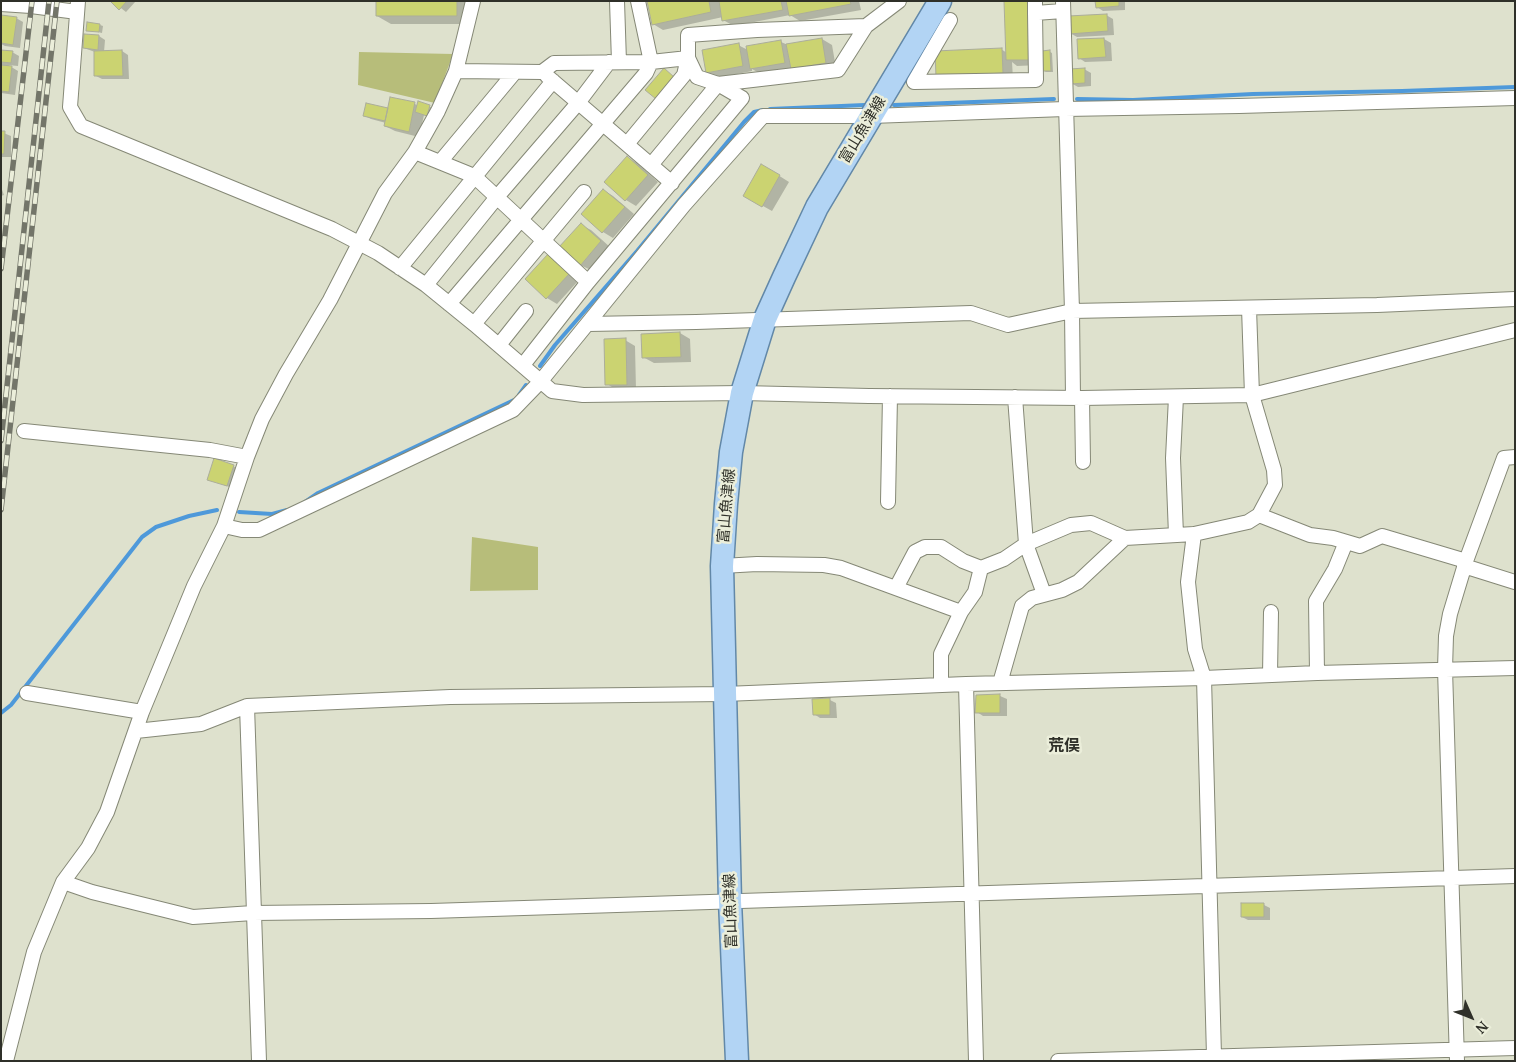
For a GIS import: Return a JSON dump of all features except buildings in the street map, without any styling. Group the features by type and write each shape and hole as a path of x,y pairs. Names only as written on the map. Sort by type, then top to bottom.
{"main road":[{"name":"富山魚津線","path":"737,1061 730,901 722,566 731,452 742,393 766,319 817,208 871,116 904,80 945,11"}],"street":[{"path":"6,1061 34,952 63,882 88,848 106,812 142,712 194,586 224,526 262,419 330,300 358,242 385,193 415,152 438,110 456,71 473,1"},
{"path":"426,285 497,197 614,62 617,1"},
{"path":"450,304 520,219 646,73 651,62 638,1"},
{"path":"651,165 718,84 838,70 866,26 899,1"},
{"path":"1,4 77,7 70,107 81,126 332,229 378,252 450,304 552,391 583,395 742,393 1078,398 1176,398 1252,395 1515,330"},
{"path":"904,80 1036,80 1035,7 1063,6 1072,311 1083,462"},
{"path":"627,144 684,75 688,58 688,35 866,26"},
{"path":"400,268 474,176 548,76 554,63 651,62 688,58"},
{"path":"523,365 588,282 742,98 718,84 698,76 688,58"},
{"path":"456,71 515,72 548,76 672,183"},
{"path":"440,162 515,72"},
{"path":"224,526 242,530 259,530 279,522 319,501 513,410 540,382 684,205 763,116 871,116 1065,109 1515,98"},
{"path":"415,152 474,176 588,282"},
{"path":"474,324 584,192"},
{"path":"588,324 971,313 1008,325 1072,311 1377,305 1515,299"},
{"path":"896,588 915,552 925,547 941,547 963,562 981,568 1004,559 1026,544 1071,525 1091,523 1125,538 1194,534 1248,522 1259,515 1275,486 1274,470 1252,395 1249,308"},
{"path":"499,345 526,311"},
{"path":"888,502 890,396"},
{"path":"1015,397 1026,544 1044,594"},
{"path":"1176,398 1173,458 1176,535"},
{"path":"24,430 210,450 247,457"},
{"path":"1457,1055 1444,669 1446,636 1450,614 1465,564 1504,458 1515,457"},
{"path":"1259,515 1310,535 1360,546 1382,536 1515,582"},
{"path":"1194,534 1188,582 1195,649 1204,678 1208,886 1214,1056"},
{"path":"1000,683 1022,606 1032,598 1062,590 1078,582 1125,538"},
{"path":"1317,673 1316,601 1335,569 1346,542"},
{"path":"722,566 757,564 824,565 841,568 961,612"},
{"path":"941,684 941,654 961,612 975,592 981,568"},
{"path":"1270,675 1271,612"},
{"path":"136,731 201,724 247,706 450,697 725,694 941,684 1515,668"},
{"path":"966,684 970,894 976,1061"},
{"path":"27,693 142,712"},
{"path":"247,706 259,1061"},
{"path":"63,882 92,892 193,917 253,913 431,911 1515,876"},
{"path":"1058,1061 1214,1056 1457,1055 1515,1048"}],"green space":[{"path":"359,52 453,54 435,103 358,85"},
{"path":"472,537 538,547 538,590 470,591"}],"waterway":[{"path":"1077,99 1133,100 1253,94 1515,87"},
{"path":"894,105 1054,99"},
{"path":"770,109 865,105"},
{"path":"540,366 555,345 637,251 744,122 754,112 763,110"},
{"path":"519,395 526,385"},
{"path":"305,502 318,493 514,400"},
{"path":"1,713 11,705 142,537 156,527 189,516 217,510"},
{"path":"239,512 272,514 287,510"}],"railway":[{"path":"1,269 32,1"},
{"path":"1,441 49,1"},
{"path":"1,510 57,1"}],"district":[{"name":"荒俣","path":"1064,746"}]}
